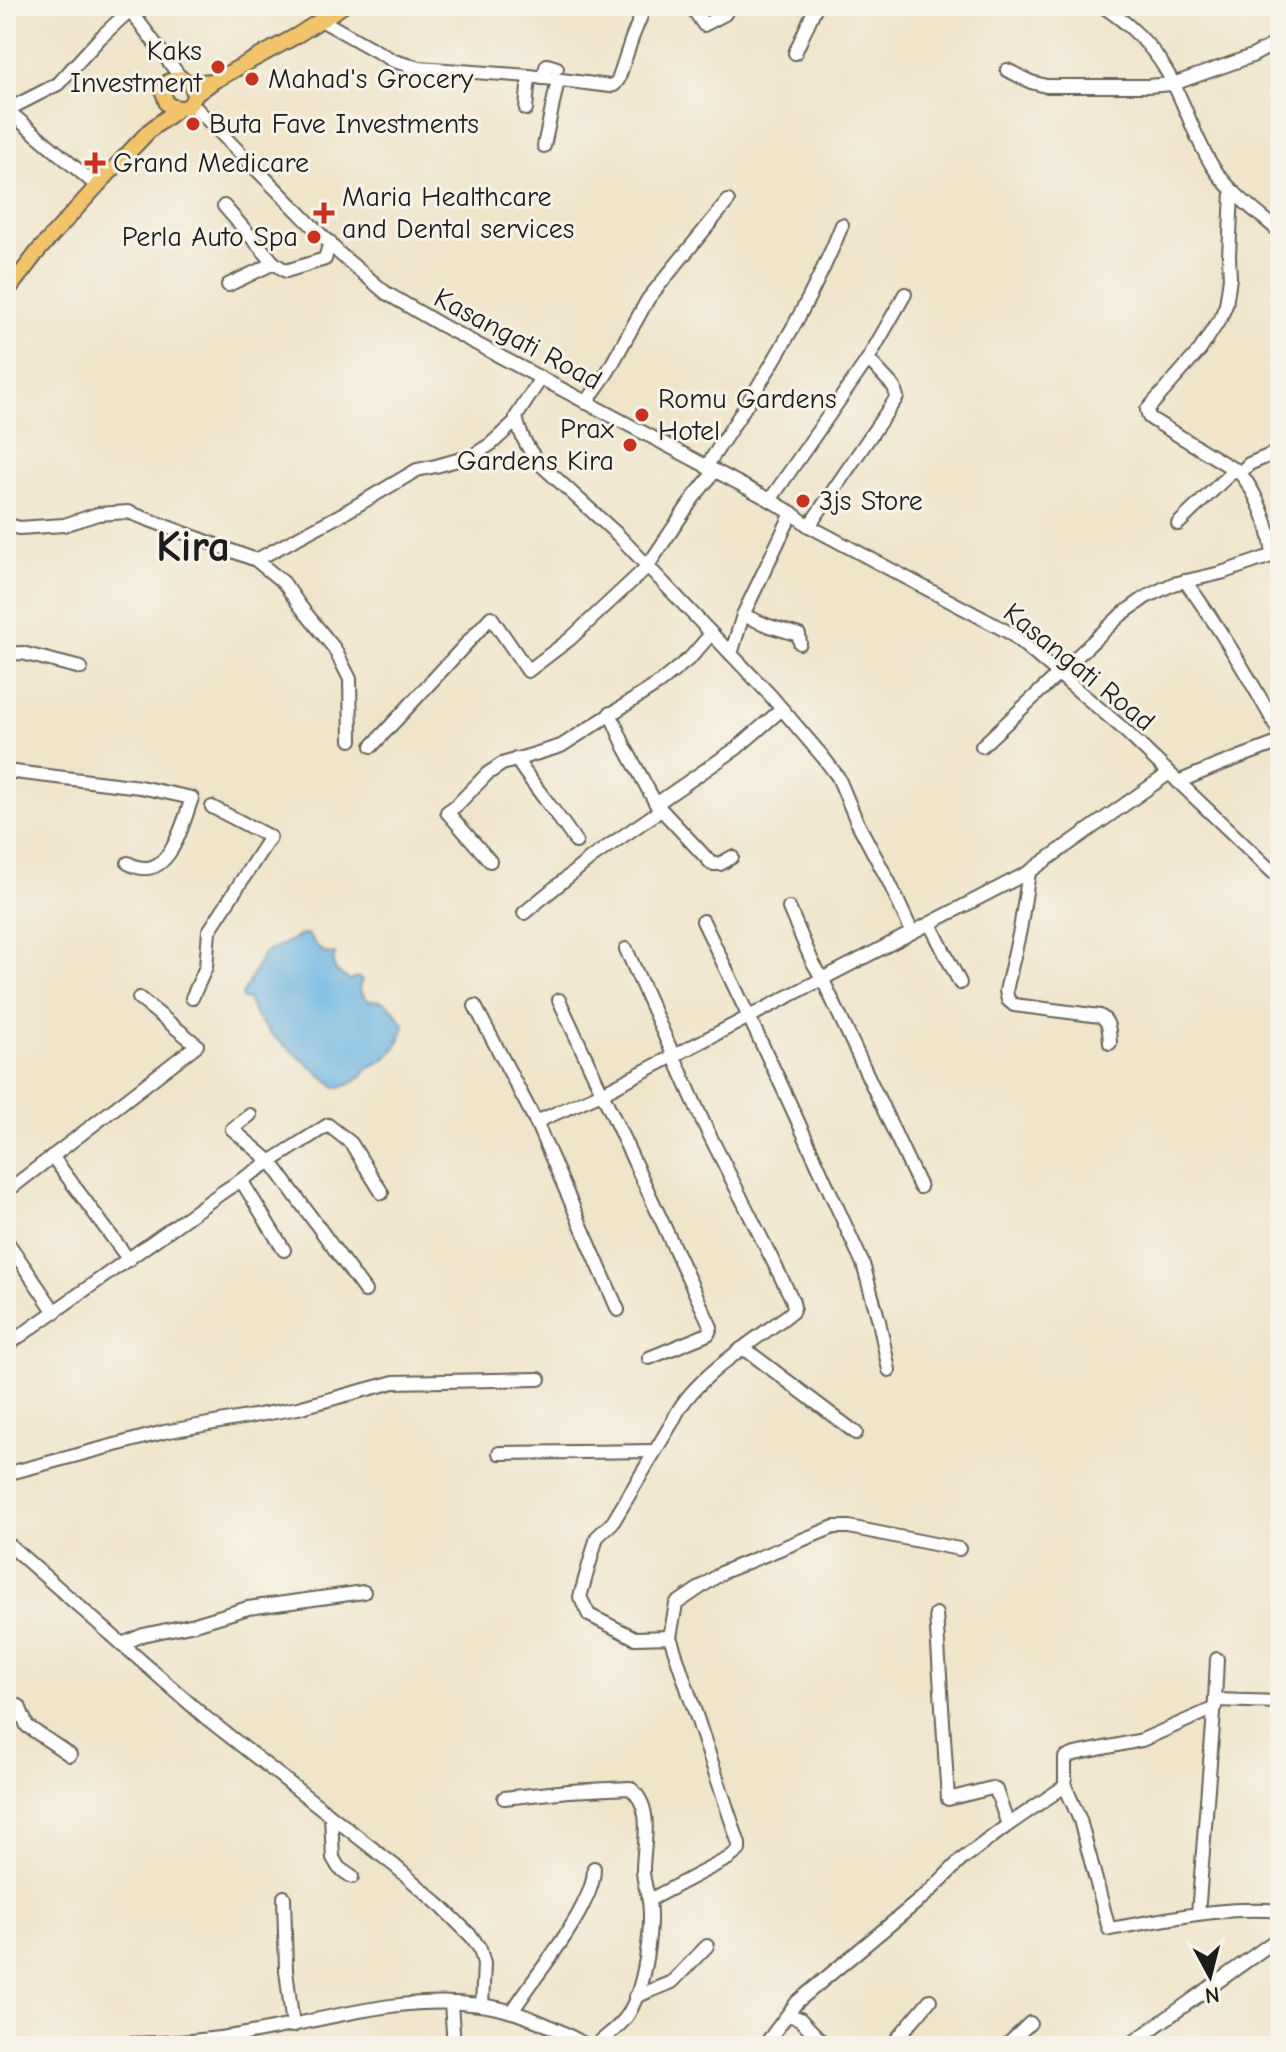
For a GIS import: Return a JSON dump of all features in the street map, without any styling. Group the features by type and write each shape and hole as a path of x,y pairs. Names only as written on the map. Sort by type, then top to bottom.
{"main road":[{"path":"165,92 167,104 296,36 343,6"},
{"path":"150,130 165,92 175,78 187,94"},
{"path":"6,293 39,250 97,186 187,94"}],"street":[{"path":"321,20 394,61 419,68 536,77 558,74 606,86 614,85 618,80 643,11 640,6"},
{"path":"691,6 704,25 725,14 728,6"},
{"path":"795,53 816,6"},
{"path":"1102,6 1144,41 1167,71 1212,166 1232,192 1280,232"},
{"path":"97,186 7,109 58,84 131,7"},
{"name":"Kasangati Road","path":"131,7 187,94 372,282 395,299 1010,633 1120,726 1280,879"},
{"path":"1007,70 1031,82 1057,87 1173,84 1252,56 1280,41"},
{"path":"159,51 165,92"},
{"path":"544,146 558,74"},
{"path":"526,109 536,77"},
{"path":"982,746 1121,615 1146,597 1173,584 1221,573 1276,554 1247,481 1238,471 1153,420 1147,410 1200,350 1226,305 1230,278 1232,192"},
{"path":"586,403 607,373 648,299 728,201"},
{"path":"224,206 274,263 286,271 325,259 330,242"},
{"path":"372,746 491,617 528,671 570,639 647,567 694,497 777,357 828,261 842,225"},
{"path":"228,285 274,263"},
{"path":"770,500 868,359 905,294"},
{"path":"809,526 897,397 894,387 868,359"},
{"path":"541,378 516,415 530,451 538,462 618,535 731,654 838,777 912,932"},
{"path":"256,560 417,470 472,456 491,444 516,421"},
{"path":"1178,524 1238,471 1280,451"},
{"path":"6,524 19,528 64,525 98,514 128,512 256,560 284,583 334,648 350,679 351,740"},
{"path":"731,654 743,615 792,513"},
{"path":"1185,581 1212,618 1280,733"},
{"path":"743,615 799,635 800,643"},
{"path":"490,861 447,812 502,764 561,746 658,684 691,657 711,634"},
{"path":"6,654 22,653 81,668"},
{"path":"524,913 591,858 737,748 782,709"},
{"path":"610,713 658,807 712,864 720,864 732,857"},
{"path":"536,1122 602,1093 1029,872 1173,778 1280,742"},
{"path":"516,759 576,842"},
{"path":"6,771 140,787 192,798 165,859 146,868 137,868 128,863"},
{"path":"192,998 206,967 209,931 270,837 212,807"},
{"path":"1029,872 1006,991 1008,1000 1014,1005 1100,1016 1108,1025 1110,1043"},
{"path":"789,908 920,1187"},
{"path":"703,921 863,1264 872,1290 889,1370"},
{"path":"930,924 960,983"},
{"path":"626,949 704,1124 794,1304 792,1312 741,1349 694,1389 679,1407 613,1522 597,1537 580,1597 589,1615 635,1638 670,1637"},
{"path":"6,1192 197,1045 139,998"},
{"path":"559,1000 711,1327 708,1334 649,1358"},
{"path":"475,1006 536,1122 618,1310"},
{"path":"250,1115 232,1129 271,1162 365,1291"},
{"path":"6,1346 241,1180 328,1125 351,1143 382,1193"},
{"path":"52,1156 129,1260"},
{"path":"241,1180 284,1250"},
{"path":"6,1240 55,1312"},
{"path":"741,1349 856,1433"},
{"path":"6,1474 164,1432 298,1408 394,1382 539,1379"},
{"path":"499,1453 655,1451"},
{"path":"649,1900 729,1858 739,1848 670,1637 676,1604 723,1572 834,1527 849,1527 959,1549"},
{"path":"6,1542 205,1717 395,1866 443,1908 480,1949 484,1964 482,2005"},
{"path":"122,1644 143,1635 248,1608 364,1592"},
{"path":"936,1614 948,1799 992,1788 996,1790 1008,1825"},
{"path":"1198,1914 1217,1659"},
{"path":"6,1701 19,1706 27,1726 70,1755"},
{"path":"1280,1702 1215,1704 1142,1740 1069,1756 1064,1763 1065,1786 1080,1820 1109,1929 1198,1914 1244,1914 1252,1908 1280,1911"},
{"path":"764,2046 797,2002 929,1892 961,1860 1065,1786"},
{"path":"504,1798 634,1789 646,1818 643,1873 649,1900 650,1938 630,2011 595,2046"},
{"path":"331,1816 333,1858 336,1865 352,1877"},
{"path":"512,2012 565,1938 593,1883 594,1868"},
{"path":"284,1897 286,1970 293,2026"},
{"path":"1128,2046 1280,1937"},
{"path":"635,1997 672,1982 707,1946"},
{"path":"891,2046 930,2000"},
{"path":"451,2003 454,2046"},
{"path":"6,2041 32,2044 163,2044 293,2026 363,2010 451,2003 482,2005 512,2012 554,2027 588,2046"},
{"path":"788,2015 800,2019 826,2046"},
{"path":"1006,2046 1030,2023"}],"water":[{"path":"307,934 322,951 335,954 333,964 338,972 349,980 358,977 362,980 360,989 369,1001 386,1003 404,1024 398,1042 389,1055 342,1087 337,1088 271,1034 256,1017 248,1000 242,999 263,954"}],"place":[{"name":"Kaks Investment","path":"218,67"},
{"name":"Mahad's Grocery","path":"252,79"},
{"name":"Buta Fave Investments","path":"193,124"},
{"name":"Grand Medicare","path":"95,163"},
{"name":"Maria Healthcare and Dental services","path":"324,213"},
{"name":"Perla Auto Spa","path":"314,237"},
{"name":"Romu Gardens Hotel","path":"642,415"},
{"name":"Prax Gardens Kira","path":"630,445"},
{"name":"3js Store","path":"803,501"}],"district":[{"name":"Kira","path":"193,546"}]}
